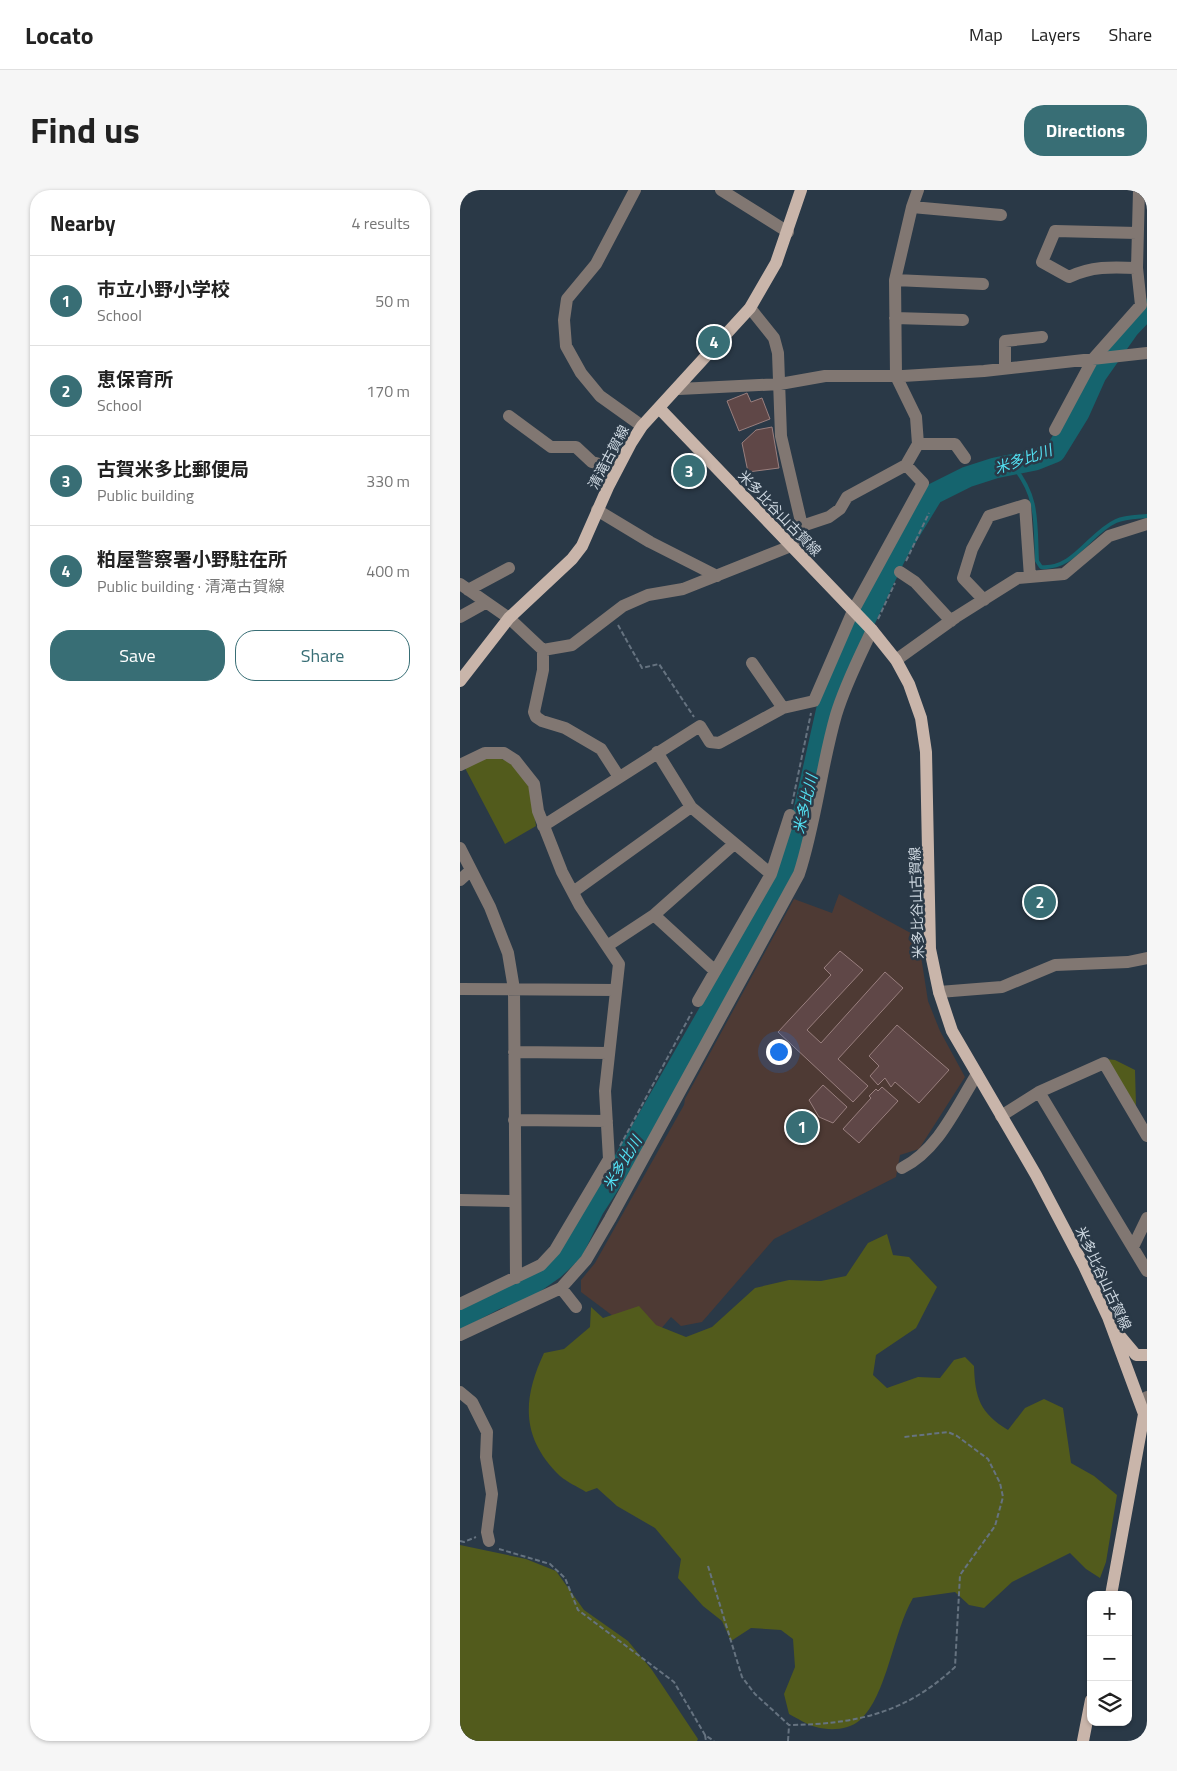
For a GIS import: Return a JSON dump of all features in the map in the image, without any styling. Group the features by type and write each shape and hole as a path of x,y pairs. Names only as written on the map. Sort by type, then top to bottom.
{"main road":[{"name":"清滝古賀線","path":"461,680 509,618 572,559 582,546 617,469 642,426 678,389 750,308 776,263 801,190"},
{"name":"米多比谷山古賀線","path":"659,408 872,630 896,660 909,684 921,718 926,752 930,949 938,992 952,1031 1071,1242 1108,1317 1146,1419"},
{"path":"1108,1317 1133,1353 1142,1356 1147,1355"},
{"path":"1112,1591 1146,1419"},
{"path":"1083,1741 1087,1720"}],"street":[{"path":"635,190 596,264 567,299 564,320 566,346 581,373 600,396 642,426"},
{"path":"721,190 788,232"},
{"path":"802,526 829,517 840,509 847,497 906,465 918,444 916,417 896,376 895,280 912,207 918,190"},
{"path":"1055,430 1093,359 1141,305 1136,233 1138,190"},
{"path":"912,207 1001,215"},
{"path":"1136,233 1056,231 1042,262 1069,277 1085,269 1098,267 1137,268"},
{"path":"895,280 982,284"},
{"path":"543,650 572,645 612,615 648,595 684,589 791,546 799,536 802,526 781,436 778,353 774,338 750,308"},
{"path":"895,318 963,320"},
{"path":"1005,368 1006,342 1042,336"},
{"path":"678,389 780,384 825,376 896,376 1005,368 1147,353"},
{"path":"509,416 551,447 576,447 592,462 617,469"},
{"path":"918,444 955,444 965,458"},
{"path":"543,826 700,726 710,742 719,743 783,708 814,701 854,613 923,483 906,465"},
{"path":"984,600 963,578 972,550 989,516 1025,505 1030,577"},
{"path":"597,510 650,542 717,576"},
{"path":"896,660 951,621 1018,578 1064,574 1109,536 1147,524"},
{"path":"464,587 509,568"},
{"path":"900,572 915,582 951,621"},
{"path":"464,587 509,618 543,650 543,670 534,712 536,717 542,721 565,728 601,749 620,778"},
{"path":"460,617 485,602"},
{"path":"460,1335 561,1288 586,1260 610,1219 799,874 808,848 837,713 872,630"},
{"path":"752,663 783,708"},
{"path":"657,752 691,807 771,874"},
{"path":"460,765 486,753 504,753 516,760 534,784 538,812 543,826 573,892 618,964 605,1091 609,1159 556,1250 541,1266 460,1304"},
{"path":"573,892 691,807"},
{"path":"698,1000 771,874 790,815"},
{"path":"607,946 654,915 734,844"},
{"path":"460,848 508,952 514,989 516,1278"},
{"path":"460,880 471,870"},
{"path":"654,915 714,970"},
{"path":"938,992 1002,986 1055,965 1128,962 1147,958"},
{"path":"460,989 616,990"},
{"path":"514,1052 608,1053"},
{"path":"1001,1116 1039,1092 1104,1064 1147,1136"},
{"path":"902,1168 915,1161 927,1151 977,1074"},
{"path":"1039,1092 1147,1271"},
{"path":"514,1120 607,1121"},
{"path":"460,1200 514,1201"},
{"path":"1133,1247 1147,1218"},
{"path":"561,1288 576,1307"},
{"path":"460,1392 472,1402 487,1432 486,1457 492,1494 488,1537"},
{"path":"1146,1419 1147,1397"}],"path":[{"path":"612,615 642,668 658,664 700,726"},
{"path":"790,815 814,701"},
{"path":"609,1159 623,1142 698,1000"},
{"path":"708,1566 742,1677 755,1694 790,1725 848,1722 883,1712 919,1696 955,1667 960,1575 995,1526 1003,1497 1000,1483 988,1459 957,1436 948,1432 904,1437"},
{"path":"460,1541 464,1542 488,1537 500,1550 550,1564 565,1578 578,1610 674,1682 705,1735 706,1741"},
{"path":"788,1741 790,1725"},
{"path":"705,1735 714,1741"}],"shaded area":[{"path":"839,894 918,937 928,1001 940,1031 965,1077 919,1149 900,1155 896,1177 774,1239 702,1322 681,1326 671,1317 649,1343 581,1292 581,1280 595,1263 684,1105 685,1099 794,899 832,913"}],"green space":[{"path":"490,756 514,765 522,772 527,781 533,802 536,826 505,844 465,768"},
{"path":"1106,1059 1115,1060 1135,1070 1136,1106"},
{"path":"887,1234 893,1255 909,1257 937,1287 916,1328 876,1355 873,1375 887,1388 918,1377 940,1378 954,1360 965,1357 974,1366 978,1396 985,1411 1008,1430 1025,1408 1044,1399 1063,1408 1071,1463 1094,1476 1117,1495 1106,1562 1100,1578 1086,1569 1070,1553 1012,1582 984,1608 969,1605 955,1592 913,1598 900,1628 877,1696 869,1709 860,1720 850,1726 839,1729 827,1729 809,1725 789,1714 784,1694 795,1667 793,1639 781,1630 751,1628 731,1641 722,1621 703,1606 678,1578 681,1559 655,1528 617,1506 597,1488 586,1492 569,1482 560,1476 547,1462 532,1433 529,1403 537,1370 544,1353 564,1349 590,1327 591,1307 603,1318 639,1306 656,1325 686,1337 712,1327 755,1288 789,1280 821,1281 846,1276 868,1243"},
{"path":"460,1545 526,1559 556,1571 584,1610 628,1641 652,1670 698,1739 697,1741 460,1741"}],"building":[{"path":"747,393 751,402 762,398 770,419 739,431 727,401"},
{"path":"772,427 779,468 748,472 742,443 756,430"},
{"path":"689,455 703,474 689,486 674,467"},
{"path":"840,951 863,970 807,1030 821,1043 885,972 903,988 838,1059 868,1086 853,1102 778,1032 831,975 824,968"},
{"path":"897,1025 949,1070 919,1103 895,1082 891,1087 885,1078 878,1085 870,1076 879,1066 869,1056"},
{"path":"823,1085 847,1107 833,1123 819,1117 809,1100"},
{"path":"882,1087 898,1101 859,1143 843,1129 871,1098 869,1096 876,1089 878,1091"}],"waterway":[{"name":"米多比川","path":"460,1318 496,1299 527,1288 554,1269 573,1251 594,1208 618,1171 775,897 791,861 827,708 855,641 897,553 933,494 967,477 995,468 1035,460 1055,452 1079,413 1096,375 1129,328 1147,309"},
{"path":"1013,466 1021,477 1031,500 1034,511 1037,561 1041,567 1063,563 1081,550 1106,527 1116,521 1147,516"}],"place":[{"name":"粕屋警察署小野駐在所","path":"714,342"},
{"name":"古賀米多比郵便局","path":"689,471"},
{"name":"恵保育所","path":"1040,902"},
{"name":"市立小野小学校","path":"802,1127"}]}
